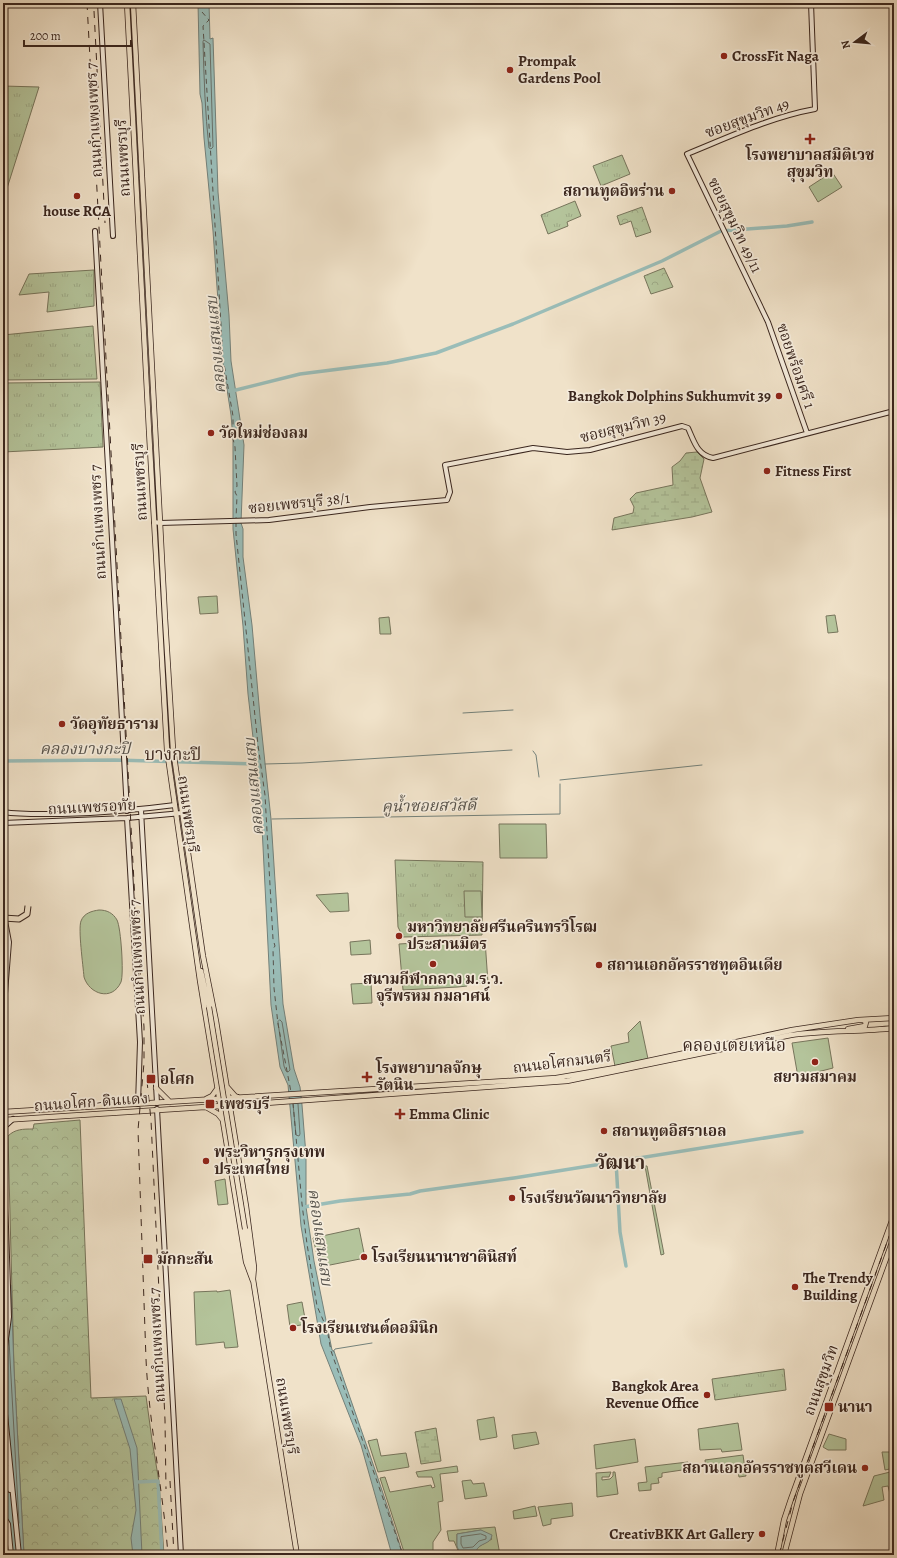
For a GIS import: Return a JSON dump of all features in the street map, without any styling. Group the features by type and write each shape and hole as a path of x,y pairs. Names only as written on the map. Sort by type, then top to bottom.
{"highway":[{"path":"3,918 22,918 27,914 28,906"},
{"path":"3,1543 4,1555"}],"main road":[{"name":"ถนนเพชรบุรี","path":"127,3 154,522 171,757 169,763 203,956 211,989 253,1256 253,1281"},
{"name":"ถนนเพชรบุรี","path":"133,3 160,523 164,658"},
{"path":"130,58 136,58"},
{"path":"149,431 155,431"},
{"name":"ถนนเพชรบุรี","path":"171,757 175,763 179,813 197,958 226,1144 246,1262 253,1281"},
{"name":"ถนนเพชรบุรี","path":"203,956 204,980"},
{"name":"ถนนเพชรบุรี","path":"197,958 204,980 209,1007 297,1555"},
{"name":"ถนนอโศกมนตรี","path":"228,1098 569,1076 615,1068 787,1031 863,1020 894,1018"},
{"path":"838,1031 865,1026 866,1022 863,1020"},
{"name":"ถนนอโศกมนตรี","path":"229,1105 566,1081 791,1035 894,1028"},
{"path":"213,1060 216,1063 219,1063 222,1059"},
{"path":"226,1086 235,1096 242,1098"},
{"path":"156,1088 170,1102"},
{"path":"200,1100 212,1096 218,1088"},
{"name":"ถนนอโศก-ดินแดง","path":"5,1112 228,1098"},
{"path":"231,1120 233,1110 241,1104"},
{"name":"ถนนอโศก-ดินแดง","path":"3,1120 229,1105"},
{"path":"206,1106 218,1114 223,1121"},
{"path":"226,1144 232,1140 235,1143"},
{"name":"ถนนสุขุมวิท","path":"777,1555 784,1520 791,1499 894,1215"},
{"name":"ถนนสุขุมวิท","path":"784,1555 800,1494 894,1237"},
{"path":"842,1358 849,1360"}],"street":[{"name":"ถนนกำแพงเพชร 7","path":"100,3 113,236"},
{"name":"ซอยสุขุมวิท 49","path":"687,154 777,118 815,109 811,3"},
{"name":"ซอยสุขุมวิท 49/11","path":"687,154 761,307"},
{"name":"ถนนกำแพงเพชร 7","path":"95,231 127,811"},
{"name":"ซอยพร้อมศรี 1","path":"761,307 772,332 807,433"},
{"name":"ซอยสุขุมวิท 39","path":"447,500 450,492 445,465 533,448 567,452 590,450 682,426 688,428 696,447 711,458 894,412"},
{"name":"ซอยเพชรบุรี 38/1","path":"154,522 228,522 286,518 370,507 447,500"},
{"name":"ถนนเพชรอุทัย","path":"3,812 31,814 127,811 176,806"},
{"path":"162,807 165,809 163,814"},
{"name":"ถนนกำแพงเพชร 7","path":"141,810 156,1103"},
{"name":"ถนนเพชรอุทัย","path":"3,824 12,822 127,818 179,813"},
{"name":"ถนนกำแพงเพชร 7","path":"127,818 140,1042 138,1104"},
{"path":"3,898 5,913 3,972"},
{"path":"3,910 9,942 3,1019"},
{"path":"3,1107 5,1112"},
{"name":"ถนนกำแพงเพชร 7","path":"157,1109 181,1555"},
{"path":"3,1128 13,1119"},
{"path":"3,1172 9,1317 3,1361 3,1394 19,1555"},
{"path":"3,1448 9,1486 13,1500"},
{"path":"3,1516 8,1524 11,1555"}],"green space":[{"path":"3,86 39,87 3,201"},
{"path":"622,155 630,174 601,186 593,166"},
{"path":"832,172 842,187 818,202 809,187"},
{"path":"575,201 581,216 567,222 568,226 548,234 541,215"},
{"path":"642,207 651,232 636,237 631,221 620,225 617,216"},
{"path":"664,268 673,287 651,294 644,276"},
{"path":"94,270 94,306 47,312 49,292 19,295 29,274"},
{"path":"93,326 97,379 3,380 3,335"},
{"path":"100,382 103,447 3,452 3,383"},
{"path":"697,452 704,459 700,478 712,512 692,517 612,530 614,518 633,513 634,507 630,499 636,493 673,485 672,467 680,461 686,453"},
{"path":"217,596 218,613 200,614 198,597"},
{"path":"835,615 838,632 828,633 826,616"},
{"path":"389,617 391,634 380,634 379,618"},
{"path":"499,824 546,824 547,858 500,858"},
{"path":"395,860 483,862 482,935 403,937 398,927"},
{"path":"464,891 481,891 482,917 465,917"},
{"path":"348,893 349,911 330,912 316,895"},
{"path":"99,910 110,912 114,915 117,920 121,941 121,982 117,988 107,994 96,991 87,983 84,977 81,948 80,925 82,918 86,914"},
{"path":"370,940 371,954 351,955 350,942"},
{"name":"สนามกีฬากลาง ม.ร.ว. จุรีพรหม กมลาศน์","path":"464,940 465,942 485,940 488,983 467,984 467,986 458,987 403,990 399,944"},
{"path":"371,983 372,1003 353,1004 351,984"},
{"path":"640,1021 648,1059 615,1066 611,1046 629,1042 628,1033"},
{"path":"828,1038 833,1068 798,1077 792,1043"},
{"path":"80,1120 91,1398 146,1396 159,1482 164,1555 24,1555 14,1369 8,1136 23,1129 33,1129 34,1124"},
{"path":"645,1166 647,1166 664,1254 661,1255"},
{"path":"225,1179 228,1204 218,1205 215,1181"},
{"path":"359,1228 365,1258 320,1267 313,1238"},
{"path":"230,1290 238,1347 225,1348 224,1342 196,1345 194,1292 217,1292"},
{"path":"302,1302 306,1324 290,1327 287,1305"},
{"path":"784,1369 786,1390 715,1400 712,1379"},
{"path":"494,1417 497,1437 480,1440 477,1420"},
{"path":"738,1423 742,1450 722,1452 721,1449 700,1450 698,1429"},
{"path":"436,1428 441,1461 421,1464 415,1432"},
{"path":"536,1432 539,1444 514,1449 512,1435"},
{"path":"829,1434 846,1439 846,1450 828,1450 823,1447"},
{"path":"377,1439 381,1456 406,1453 409,1467 378,1472 368,1441"},
{"path":"635,1439 638,1462 596,1469 594,1445"},
{"path":"882,1452 894,1452 894,1468 885,1470"},
{"path":"743,1455 746,1476 739,1477 737,1466 706,1470 705,1460"},
{"path":"688,1462 689,1469 662,1473 662,1477 658,1478 659,1483 651,1484 651,1490 639,1491 638,1483 647,1482 645,1467"},
{"path":"457,1466 458,1472 440,1474 443,1501 438,1502 441,1530 433,1542 433,1554 405,1555 380,1478 385,1477 390,1492 431,1485 432,1488 435,1487 432,1477 418,1477 416,1472"},
{"path":"894,1471 894,1497 891,1498 888,1486 882,1487 884,1500 863,1506 874,1476"},
{"path":"611,1472 609,1477 602,1477 602,1480 610,1479 613,1476 613,1472 615,1472 618,1494 597,1497 596,1473"},
{"path":"471,1480 473,1484 484,1483 487,1496 465,1499 462,1481"},
{"path":"572,1503 573,1516 551,1519 551,1524 543,1526 538,1507"},
{"path":"535,1506 537,1516 514,1519 513,1511"},
{"path":"495,1527 500,1555 460,1555 454,1541 449,1541 447,1531","holes":["481,1530 492,1539 478,1547 459,1549 457,1546 457,1534"]}],"water":[{"path":"198,3 209,3 210,39 213,38 218,192 229,315 231,361 244,445 241,523 243,529 243,557 252,625 271,819 283,1004 294,1069 300,1087 302,1105 306,1155 306,1207 314,1261 332,1350 334,1351 378,1478 403,1555 392,1555 361,1445 321,1344 301,1226 288,1085 280,1067 271,1005 261,807 248,694 233,529 233,439 231,415 222,357 213,231 200,94"},
{"path":"3,1285 11,1285 24,1555 3,1555"},
{"path":"114,1399 121,1399 137,1448 142,1555 133,1555 131,1538 136,1510 130,1449"},
{"path":"481,1530 492,1535 490,1540 480,1546 476,1551 460,1554 457,1546 457,1534"}],"waterway":[{"name":"คลองแสนแสบ","path":"232,391 300,374 387,363 436,353 513,324 662,261 721,231 787,226 812,222"},
{"name":"คูน้ำซอยสวัสดี","path":"463,713 513,710"},
{"name":"คูน้ำซอยสวัสดี","path":"265,764 512,750"},
{"name":"คูน้ำซอยสวัสดี","path":"533,751 536,755 539,777"},
{"name":"คลองบางกะปิ","path":"3,761 115,760 260,764"},
{"name":"คูน้ำซอยสวัสดี","path":"560,780 702,765"},
{"name":"คูน้ำซอยสวัสดี","path":"272,819 560,814 560,784"},
{"name":"คลองแสนแสบ","path":"304,1207 340,1201 410,1194 420,1191 514,1178 802,1132"},
{"path":"616,1161 620,1232 626,1266"},
{"path":"333,1352 335,1349 372,1343"},
{"path":"138,1482 158,1481 162,1555"}],"ferry route":[{"path":"202,3 202,12 209,20 203,26 223,358 233,416 233,439 235,447 237,486 235,492 237,496 236,519"},
{"path":"236,522 258,745 265,795 273,939 275,946 273,949 274,988 278,1024 291,1092"},
{"path":"293,1103 302,1204 317,1306 327,1329 331,1351 403,1555"}],"railway":[{"path":"87,3 135,901 144,1027 144,1063 138,1130 146,1359 150,1408 168,1555"},
{"path":"94,11 105,223"},
{"path":"147,1081 151,1120 165,1420 166,1489"},
{"path":"779,1555 793,1502 894,1223"},
{"path":"170,1481 174,1555"}],"place":[{"name":"CrossFit Naga","path":"724,56"},
{"name":"Prompak Gardens Pool","path":"510,70"},
{"name":"โรงพยาบาลสมิติเวช สุขุมวิท","path":"810,139"},
{"name":"สถานทูตอิหร่าน","path":"672,191"},
{"name":"house RCA","path":"77,196"},
{"name":"Bangkok Dolphins Sukhumvit 39","path":"779,396"},
{"name":"วัดใหม่ช่องลม","path":"211,433"},
{"name":"Fitness First","path":"767,471"},
{"name":"วัดอุทัยธาราม","path":"62,724"},
{"name":"มหาวิทยาลัยศรีนครินทรวิโรฒ ประสานมิตร","path":"399,936"},
{"name":"สนามกีฬากลาง ม.ร.ว. จุรีพรหม กมลาศน์","path":"433,964"},
{"name":"สถานเอกอัครราชทูตอินเดีย","path":"599,965"},
{"name":"สยามสมาคม","path":"815,1062"},
{"name":"โรงพยาบาลจักษุ รัตนิน","path":"367,1077"},
{"name":"อโศก","path":"151,1079"},
{"name":"เพชรบุรี","path":"210,1104"},
{"name":"Emma Clinic","path":"400,1114"},
{"name":"สถานทูตอิสราเอล","path":"604,1131"},
{"name":"พระวิหารกรุงเทพ ประเทศไทย","path":"206,1161"},
{"name":"โรงเรียนวัฒนาวิทยาลัย","path":"512,1198"},
{"name":"โรงเรียนนานาชาตินิสท์","path":"364,1257"},
{"name":"มักกะสัน","path":"148,1259"},
{"name":"The Trendy Building","path":"795,1287"},
{"name":"โรงเรียนเซนต์ดอมินิก","path":"293,1328"},
{"name":"Bangkok Area Revenue Office","path":"707,1395"},
{"name":"นานา","path":"829,1407"},
{"name":"สถานเอกอัครราชทูตสวีเดน","path":"865,1468"},
{"name":"CreativBKK Art Gallery","path":"762,1534"}],"district":[{"name":"บางกะปิ","path":"173,754"},
{"name":"คลองเตยเหนือ","path":"734,1045"},
{"name":"วัฒนา","path":"620,1162"}]}
